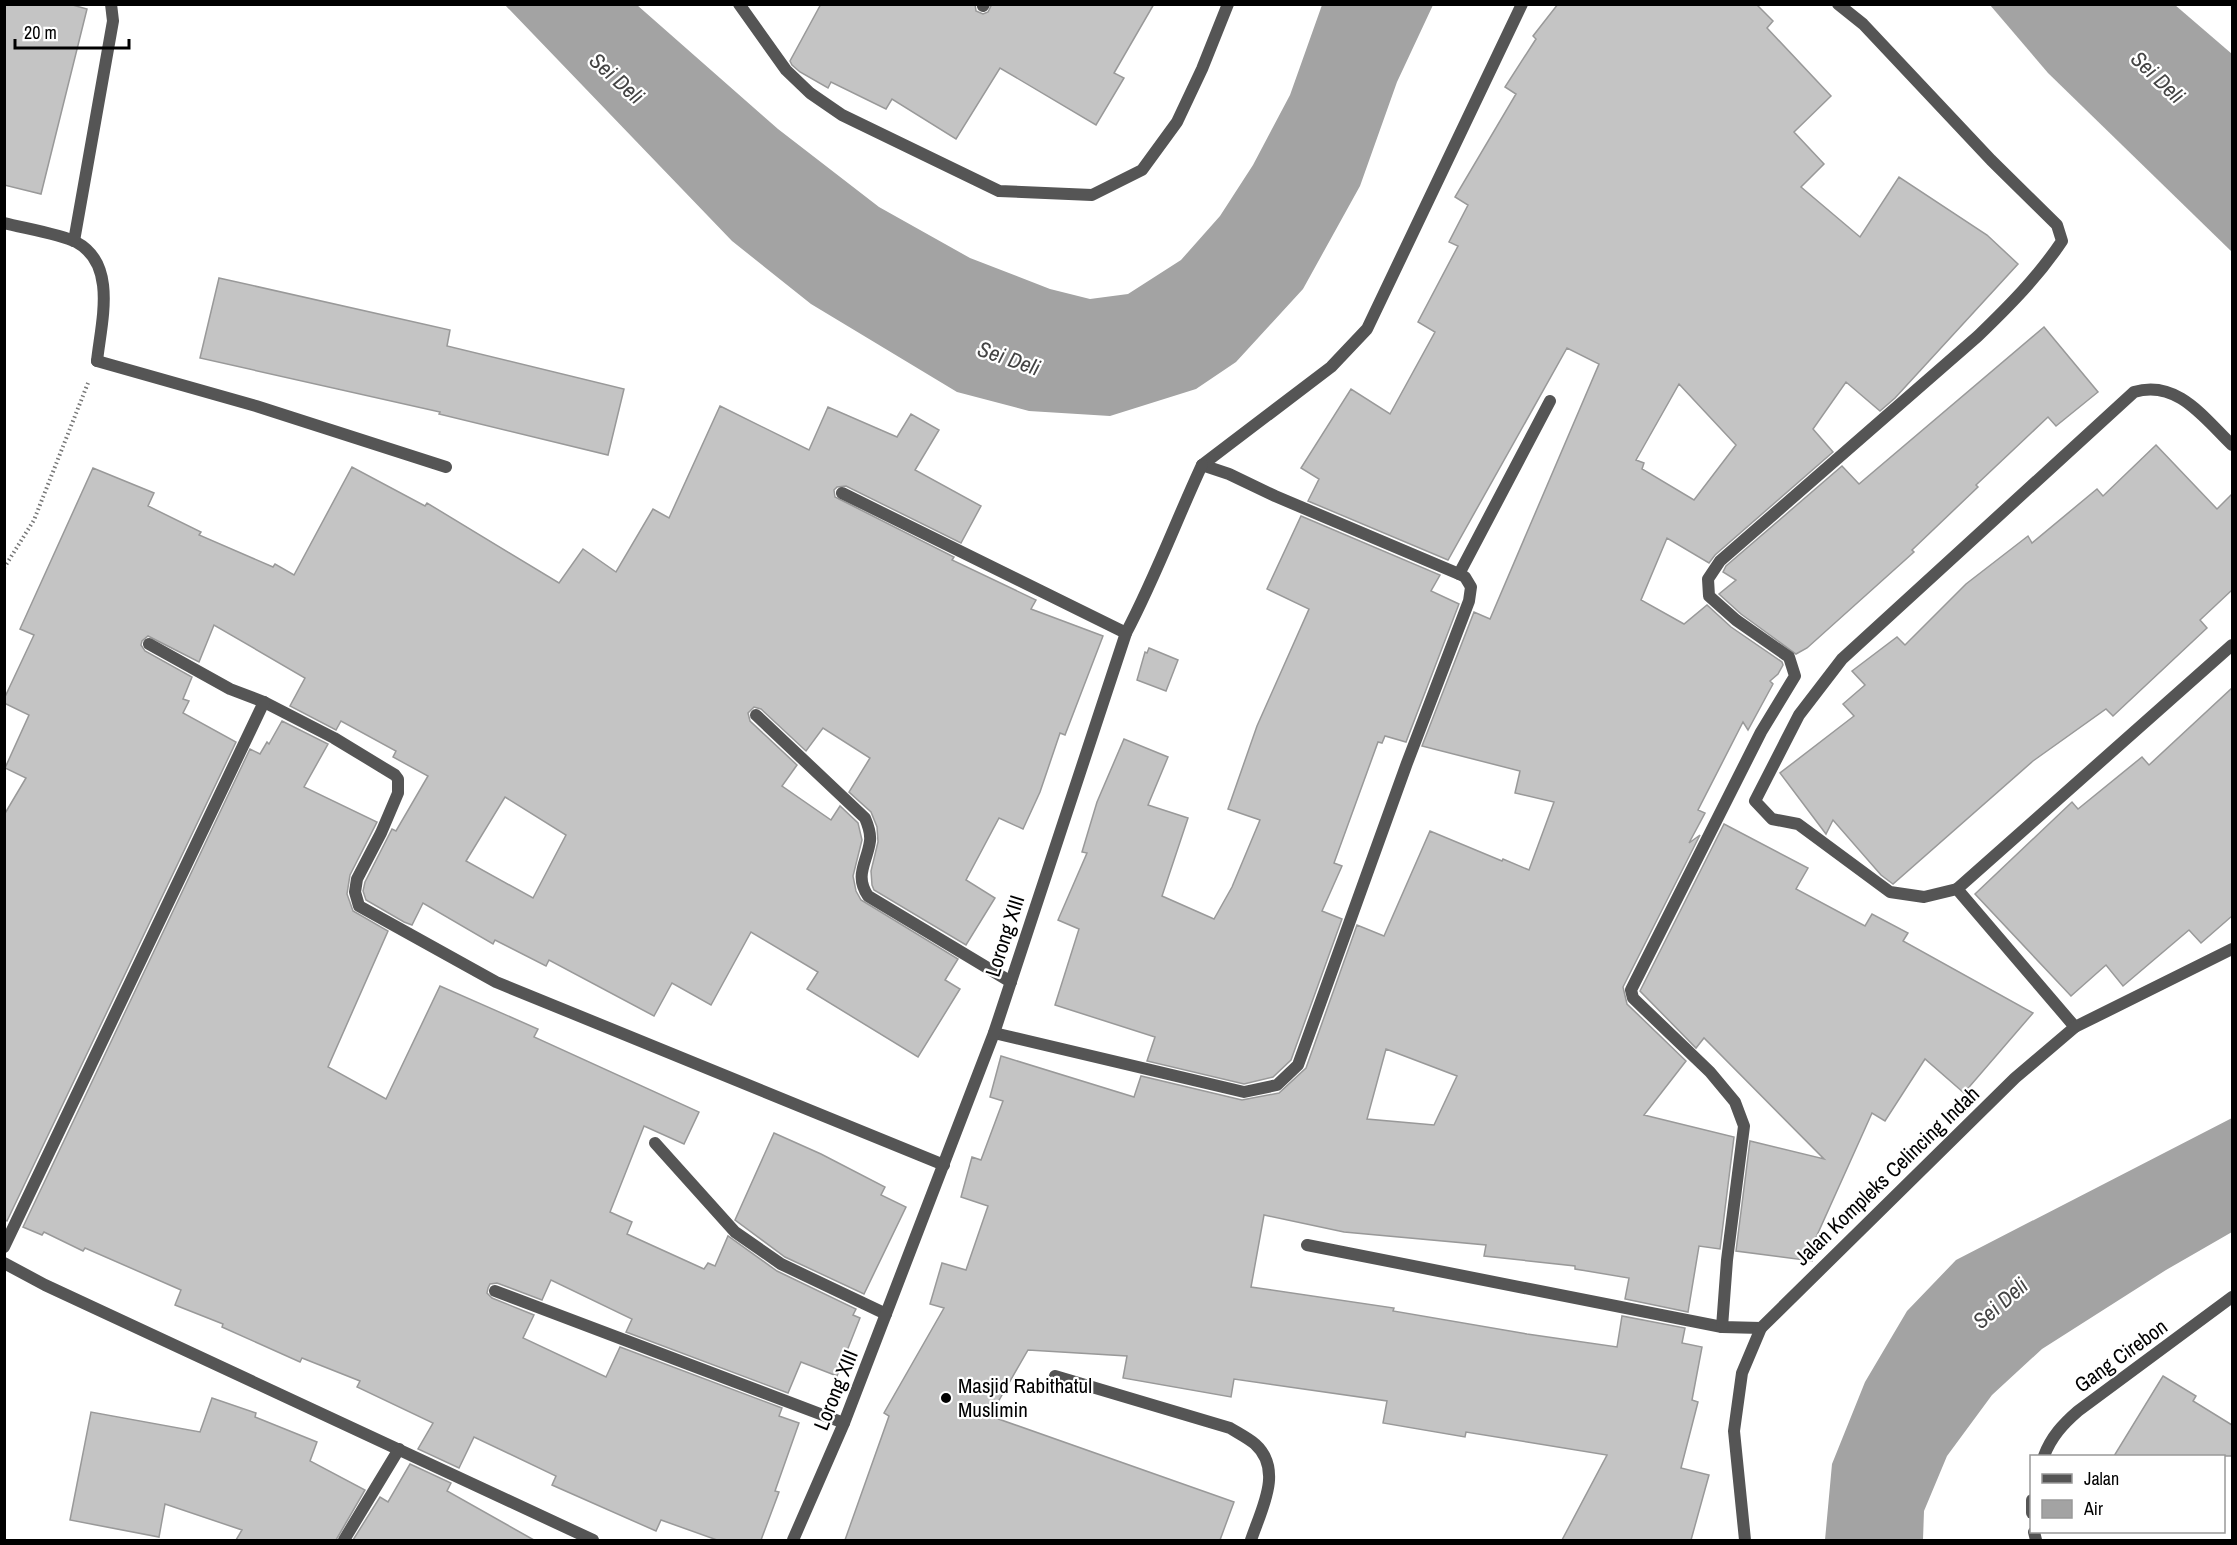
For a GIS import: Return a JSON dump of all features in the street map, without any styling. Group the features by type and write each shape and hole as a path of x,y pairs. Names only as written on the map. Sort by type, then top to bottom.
{"street":[{"path":"74,241 113,21 111,4"},
{"path":"739,4 786,70 810,93 842,115 999,191 1092,195 1142,170 1177,122 1202,69 1228,4"},
{"path":"1202,465 1331,367 1367,329 1522,4"},
{"path":"1722,1327 1727,1260 1744,1126 1735,1102 1710,1072 1633,998 1631,990 1761,732 1795,676 1789,657 1736,620 1709,596 1708,579 1720,561 1994,321 2017,299 2062,241 2056,225 1990,160 1863,24 1838,4"},
{"path":"4,223 74,241 90,251 98,264 104,292 97,360 256,406 446,467"},
{"path":"2232,445 2181,397 2163,390 2147,388 2134,392 1842,659 1799,715 1755,801 1772,819 1798,824 1890,892 1924,897 1957,889 2232,645"},
{"path":"1459,574 1550,401"},
{"path":"994,1033 1244,1092 1276,1085 1298,1065 1407,763 1469,601 1471,586 1459,574 1275,496 1229,474 1202,465"},
{"name":"Lorong XIII","path":"793,1540 844,1423 994,1033 1126,633 1153,579 1202,465"},
{"path":"842,492 1126,633"},
{"path":"149,644 230,689 264,702 334,738 398,779 398,793 357,879 355,892 359,906 496,982 944,1165"},
{"path":"4,1247 264,702"},
{"path":"756,715 865,818 870,841 860,879 868,896 1011,982"},
{"path":"1957,889 2075,1027"},
{"name":"Jalan Kompleks Celincing Indah","path":"1745,1540 1734,1431 1742,1373 1761,1328 2015,1078 2075,1027 2232,949"},
{"path":"655,1143 735,1232 781,1264 886,1314"},
{"path":"1307,1245 1722,1327 1761,1328"},
{"path":"4,1263 56,1290 593,1540"},
{"path":"495,1291 844,1423"},
{"name":"Gang Cirebon","path":"2044,1455 2059,1428 2078,1411 2232,1297"},
{"path":"1055,1376 1230,1428 1255,1444 1268,1461 1270,1480 1251,1540"},
{"path":"344,1540 399,1449"}],"path":[{"path":"4,568 34,520 97,360"}],"water":[{"name":"Sei Deli","path":"505,5 637,5 778,129 879,207 970,258 1050,289 1090,299 1128,294 1181,260 1220,216 1253,165 1290,95 1322,5 1433,5 1397,82 1360,186 1303,289 1236,362 1196,389 1110,416 1029,411 957,392 811,304 732,241"},
{"name":"Sei Deli","path":"1990,5 2175,5 2232,54 2232,252 2048,73"},
{"name":"Sei Deli","path":"2232,1118 2232,1232 2166,1270 2042,1349 1992,1395 1947,1456 1924,1511 1923,1540 1825,1540 1832,1464 1865,1382 1907,1311 1956,1260"}],"building":[{"path":"4,4 69,4 87,9 41,194 4,185"},
{"path":"821,4 975,4 976,11 983,14 988,12 992,4 1154,4 1114,73 1124,78 1096,125 1000,68 956,139 892,99 886,109 831,82 828,88 792,65 790,61"},
{"path":"1558,4 1756,4 1773,21 1767,28 1831,96 1794,132 1824,164 1801,187 1860,237 1899,177 1987,235 2018,264 1895,398 1880,411 1846,382 1813,429 1833,452 1715,555 1709,563 1667,538 1641,600 1684,624 1707,605 1731,627 1782,662 1783,665 1770,681 1773,684 1748,730 1743,722 1698,810 1705,813 1689,843 1700,835 1623,987 1627,1004 1686,1061 1644,1115 1734,1137 1720,1249 1699,1246 1688,1312 1625,1299 1629,1278 1575,1269 1575,1266 1484,1256 1486,1245 1344,1232 1264,1215 1251,1287 1394,1308 1393,1311 1617,1347 1622,1316 1685,1328 1682,1343 1702,1347 1692,1400 1698,1402 1681,1468 1709,1475 1691,1540 1562,1540 1607,1455 1466,1432 1465,1437 1383,1423 1387,1401 1234,1379 1231,1397 1123,1378 1127,1356 1028,1350 990,1416 1234,1502 1220,1540 845,1540 889,1416 884,1413 944,1308 930,1304 942,1263 966,1270 988,1206 961,1197 972,1157 981,1160 1003,1101 990,1097 1001,1056 1134,1097 1141,1076 1242,1100 1279,1093 1306,1068 1357,925 1384,936 1430,831 1529,870 1554,802 1515,793 1520,771 1422,746 1474,612 1490,619 1599,364 1567,348 1448,560 1308,501 1319,479 1301,468 1351,389 1390,414 1435,332 1418,322 1458,246 1449,242 1468,205 1455,197 1516,94 1505,87 1536,39 1533,36","holes":["1679,384 1736,445 1694,500 1642,469 1644,463 1636,460","1386,1049 1457,1076 1434,1125 1367,1119"]},
{"path":"219,278 450,330 447,346 624,389 608,455 439,414 440,412 200,358"},
{"path":"2044,327 2098,392 2056,426 2048,417 1976,485 1978,487 1912,550 1914,552 1807,648 1796,654 1741,614 1719,594 1736,580 1723,572 1726,566 1842,466 1859,484"},
{"path":"720,406 809,450 828,407 897,437 911,414 939,430 915,470 981,506 961,543 846,486 837,487 834,490 835,497 954,557 952,560 1036,600 1031,609 1103,636 1065,735 1060,733 1040,792 1023,829 999,818 966,880 995,898 966,945 874,890 871,871 878,842 877,827 871,812 849,792 870,758 823,728 806,751 761,709 754,707 748,713 750,721 797,765 782,786 831,820 840,806 858,823 862,840 853,876 856,891 861,900 958,959 945,980 960,989 918,1057 807,989 818,972 751,932 711,1005 672,983 654,1016 549,960 546,966 495,940 493,944 423,903 412,925 404,922 366,900 363,891 365,882 392,829 396,831 428,776 393,757 396,751 341,721 336,730 290,706 305,678 214,625 199,662 148,636 141,645 145,651 192,677 183,699 189,701 183,713 236,742 7,1221 4,1219 4,815 26,778 5,768 29,715 4,703 4,699 34,635 20,629 93,468 154,493 148,506 201,532 199,535 273,567 275,564 294,575 352,467 425,506 427,503 559,583 583,549 616,572 653,509 669,518","holes":["505,797 566,835 533,898 466,861"]},
{"path":"2156,445 2217,509 2232,494 2232,590 2200,620 2207,628 2113,716 2106,709 2033,761 1893,884 1881,875 1833,820 1826,834 1780,773 1854,716 1843,704 1865,685 1852,671 1897,637 1905,645 1966,584 2028,536 2032,543 2097,489 2103,496"},
{"path":"1301,516 1440,575 1431,591 1459,604 1406,742 1385,736 1382,743 1378,742 1334,863 1342,866 1322,911 1342,919 1291,1060 1273,1077 1244,1084 1147,1061 1155,1037 1055,1005 1079,929 1058,920 1087,853 1082,852 1097,802 1124,739 1168,757 1148,805 1188,818 1162,896 1214,919 1232,887 1260,820 1228,809 1257,726 1309,609 1267,589"},
{"path":"1149,648 1178,660 1166,691 1137,680 1145,652 1147,653"},
{"path":"2232,688 2232,916 2201,943 2189,930 2123,986 2106,965 2071,996 1975,894 2072,802 2078,809 2142,757 2149,765"},
{"path":"282,721 328,744 304,787 377,822 350,875 347,894 353,911 388,931 328,1067 386,1099 440,986 538,1029 534,1037 699,1112 684,1144 644,1126 610,1212 632,1222 627,1234 704,1269 708,1263 715,1266 728,1236 777,1271 856,1309 853,1315 860,1318 837,1376 801,1362 788,1393 626,1332 632,1319 551,1280 542,1300 497,1283 490,1284 488,1288 487,1293 492,1298 534,1315 523,1338 606,1377 620,1347 782,1408 779,1416 799,1423 775,1491 779,1492 761,1540 717,1540 661,1520 656,1531 552,1485 556,1476 474,1437 459,1468 418,1449 433,1423 357,1387 360,1381 302,1358 300,1362 222,1327 223,1324 175,1305 181,1290 85,1248 83,1251 44,1232 42,1235 23,1227 250,749 260,754 267,742 269,744"},
{"path":"1724,824 1808,868 1796,889 1865,926 1872,914 1908,933 1903,941 2033,1013 1964,1093 1925,1059 1885,1121 1872,1113 1814,1242 1812,1261 1736,1251 1750,1141 1824,1159 1704,1038 1696,1048 1640,991"},
{"path":"774,1133 885,1187 881,1195 906,1207 864,1294 785,1257 735,1220"},
{"path":"2163,1376 2196,1396 2193,1401 2232,1425 2232,1456 2115,1455"},
{"path":"212,1398 256,1413 255,1417 317,1442 310,1461 365,1490 336,1540 236,1540 242,1530 165,1504 159,1537 70,1520 91,1412 200,1432"},
{"path":"410,1464 451,1483 447,1491 534,1540 353,1540 380,1497 388,1502"}],"place":[{"name":"Masjid Rabithatul Muslimin","path":"946,1398"}]}
